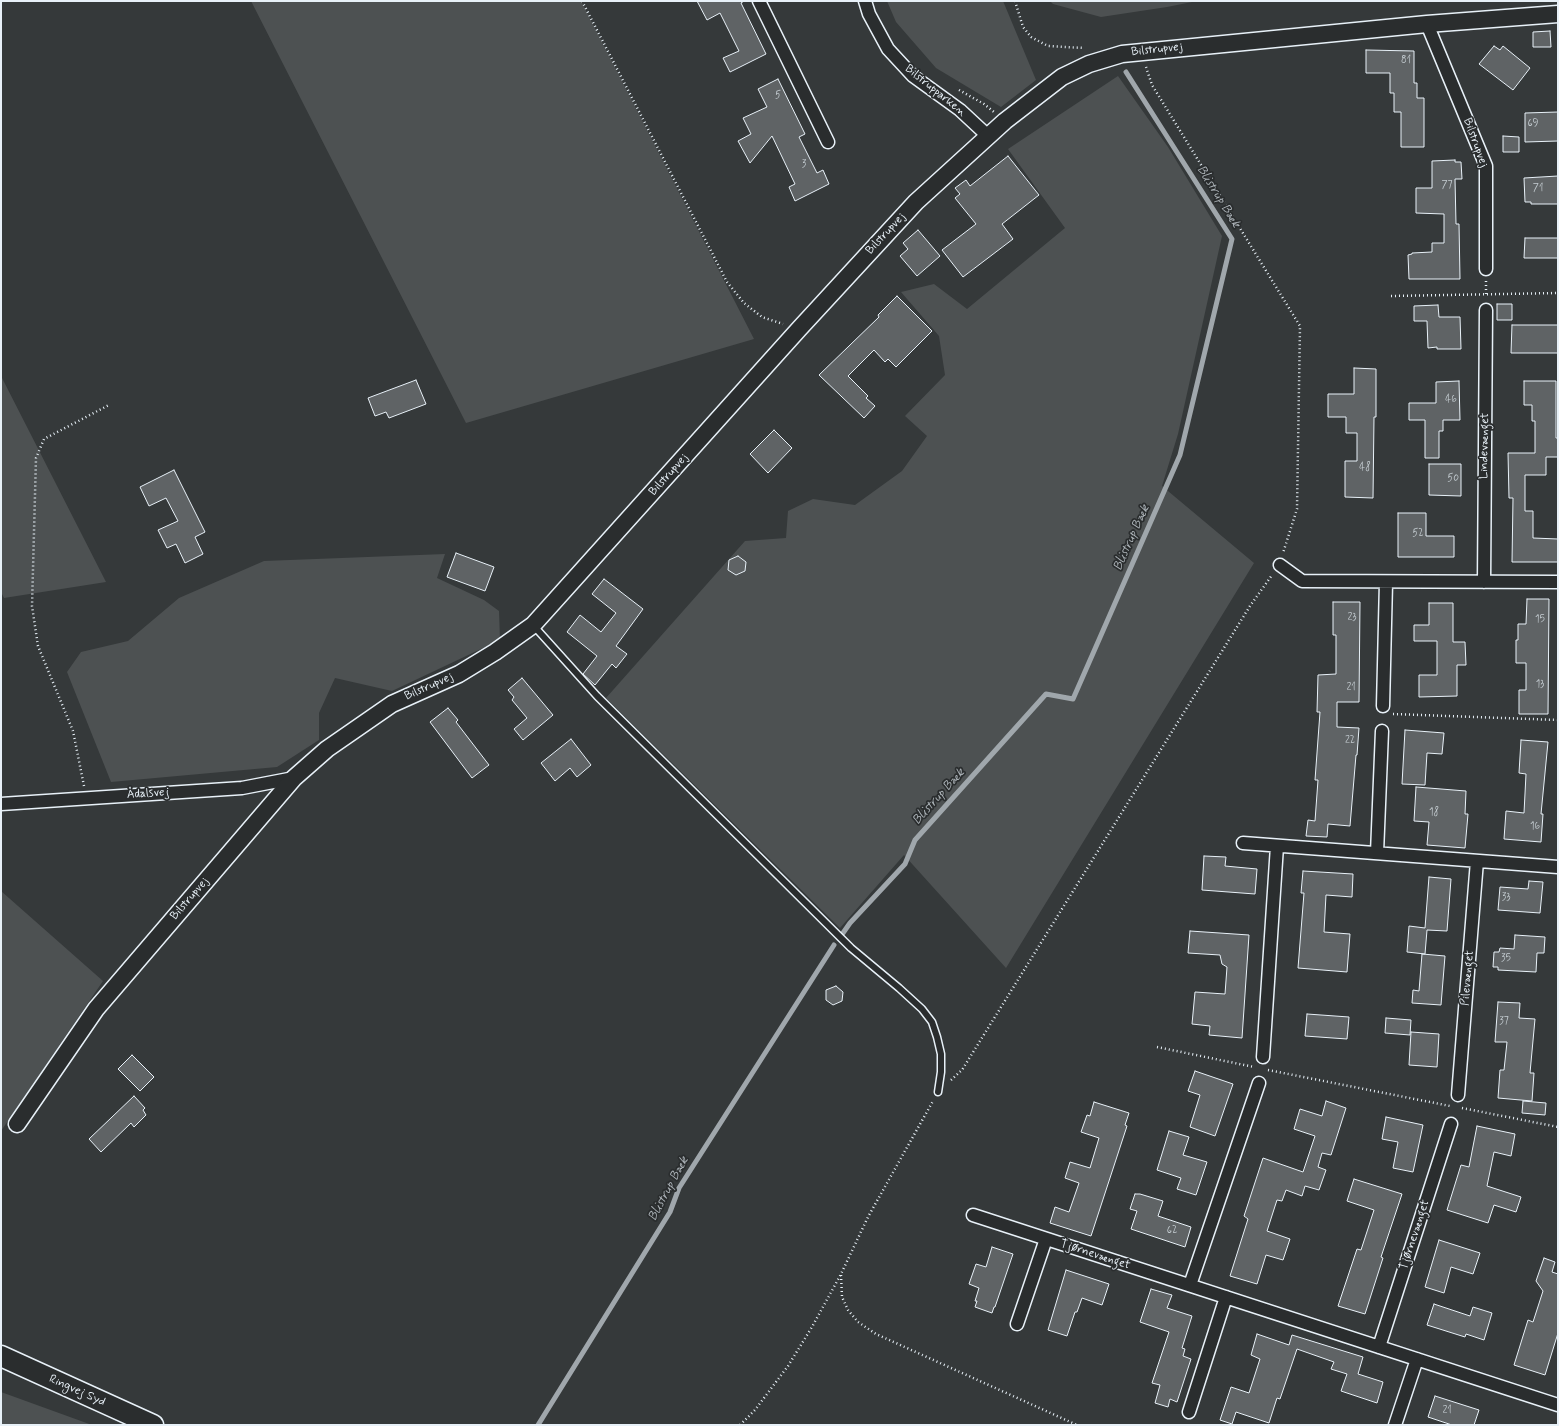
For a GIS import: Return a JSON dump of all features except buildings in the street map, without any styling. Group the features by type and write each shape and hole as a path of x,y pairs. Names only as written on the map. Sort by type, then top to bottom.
{"main road":[{"name":"Ringvej Syd","path":"1,1356 153,1425"}],"street":[{"path":"759,1 828,142"},
{"name":"Bilstrupparken","path":"865,1 869,14 888,49 893,55 913,76 960,110 988,136"},
{"name":"Bilstrupvej","path":"18,1124 96,1009 294,778 328,749 392,704 459,674 533,626 799,329 916,202 1005,121 1062,77 1089,64 1116,56 1141,52 1427,24 1558,14"},
{"name":"Bilstrupvej","path":"1427,24 1486,166 1486,269"},
{"name":"Lindevænget","path":"1484,582 1486,310"},
{"path":"1280,565 1302,581 1558,582"},
{"path":"1386,582 1387,710"},
{"path":"1376,853 1382,731"},
{"name":"Ådalsvej","path":"1,804 242,788 294,778"},
{"path":"1243,843 1558,867"},
{"path":"1261,1064 1277,846"},
{"name":"Pilevænget","path":"1458,1095 1477,861"},
{"path":"1190,1285 1259,1083"},
{"name":"Tjørnevænget","path":"1379,1347 1452,1124"},
{"name":"Tjørnevænget","path":"973,1215 1558,1405"},
{"name":"Tjørnevænget","path":"1017,1324 1046,1239"},
{"path":"1189,1412 1226,1297"},
{"path":"1395,1425 1417,1359"}],"lane":[{"path":"533,626 596,696 846,943 899,988 922,1010 932,1022 941,1054 941,1072 938,1092"}],"path":[{"path":"582,1 727,282 744,303 762,317 799,329"},
{"path":"1015,1 1023,27 1031,37 1048,46 1090,48"},
{"path":"740,1425 755,1410 788,1366 812,1327 841,1274 868,1217 938,1092 962,1070 1250,606 1280,565 1297,509 1300,326 1152,85 1141,52"},
{"path":"956,89 984,104 1005,121"},
{"path":"1486,269 1486,310"},
{"path":"1391,296 1558,292"},
{"path":"86,798 72,732 38,646 32,606 36,458 44,439 108,406"},
{"path":"1387,710 1558,720"},
{"path":"1157,1048 1261,1064 1558,1127"},
{"path":"841,1274 842,1297 848,1310 858,1322 876,1334 1078,1425"}],"shaded area":[{"path":"251,1 581,1 754,339 466,423"},
{"path":"887,1 1003,1 1036,80 1001,107 936,68 896,22"},
{"path":"1050,1 1197,1 1101,17 1053,4"},
{"path":"1118,76 1168,147 1222,236 1178,434 1162,486 1254,563 1006,968 904,855 840,928 606,698 745,541 786,538 788,511 813,499 855,505 902,471 927,436 905,416 945,375 939,336 901,292 934,284 967,309 1065,228 1008,149"},
{"path":"1,376 106,582 4,598 1,592"},
{"path":"445,554 437,578 484,600 499,611 500,640 392,691 335,678 319,713 319,740 277,767 111,782 67,672 81,652 128,641 179,598 264,561"},
{"path":"1,891 103,981 1,1131"},
{"path":"1,1392 92,1425 1,1425"}],"waterway":[{"name":"Blistrup Bæk","path":"843,933 850,923 905,864 915,840 1046,694 1073,699 1180,455 1232,239 1126,72"},
{"name":"Blistrup Bæk","path":"538,1425 670,1212 679,1188 834,945"}]}
